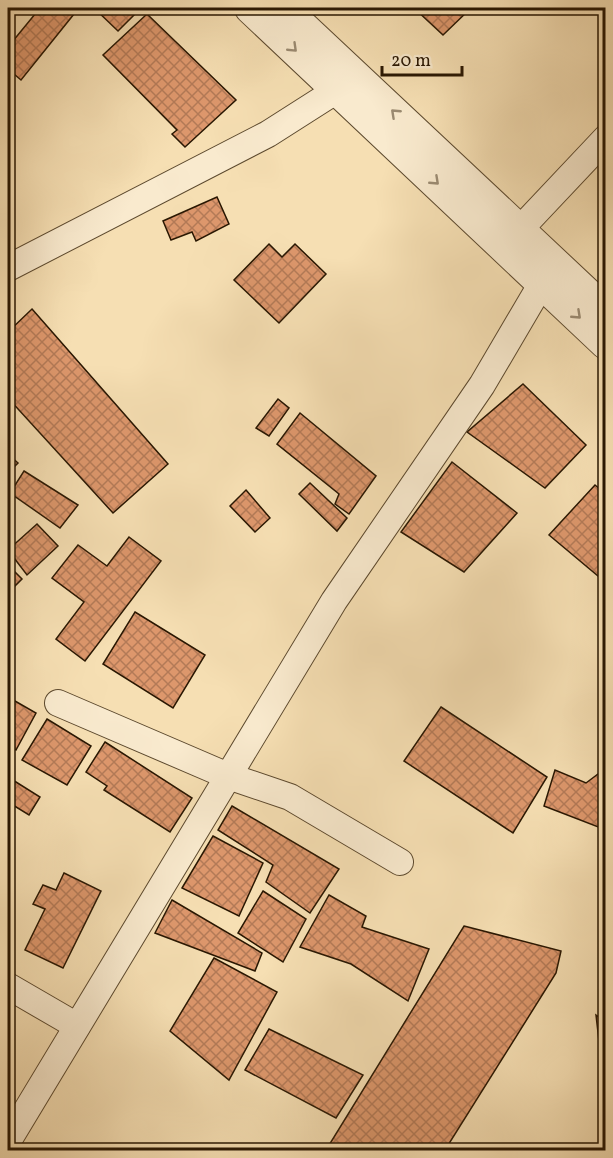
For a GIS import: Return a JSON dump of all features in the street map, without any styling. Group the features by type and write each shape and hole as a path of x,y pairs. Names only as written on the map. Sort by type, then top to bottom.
{"street":[{"path":"251,8 345,82 512,237 550,274 606,343"},
{"path":"282,8 345,82"},
{"path":"8,268 268,134 345,82"},
{"path":"512,237 606,138"},
{"path":"550,274 606,312"},
{"path":"8,1141 334,601 482,385 550,274"},
{"path":"58,703 228,776 290,797 400,862"},
{"path":"8,986 77,1026"}],"building":[{"path":"40,8 67,8 74,14 21,80 8,69 8,47"},
{"path":"94,8 128,8 135,14 118,31"},
{"path":"414,8 471,8 443,35"},
{"path":"147,14 236,100 185,147 172,134 177,130 103,55"},
{"path":"217,197 229,224 196,241 192,232 171,240 163,221"},
{"path":"269,244 282,257 295,244 326,274 279,323 234,280"},
{"path":"32,309 168,464 113,513 8,398 8,332"},
{"path":"523,384 586,445 545,488 467,432"},
{"path":"278,399 289,408 269,436 256,428"},
{"path":"300,413 376,476 349,514 335,504 339,494 277,444"},
{"path":"8,454 18,463 8,473"},
{"path":"452,462 517,513 464,572 401,532"},
{"path":"24,471 78,505 60,528 10,493"},
{"path":"310,483 347,518 337,531 299,494"},
{"path":"595,485 606,494 606,568 598,576 549,535"},
{"path":"246,490 270,518 255,532 230,506"},
{"path":"37,524 58,546 27,575 8,550"},
{"path":"129,537 161,561 85,661 56,639 84,602 52,578 78,545 107,566"},
{"path":"8,565 22,579 8,593"},
{"path":"135,612 205,655 173,708 103,664"},
{"path":"8,697 36,713 16,750 8,745"},
{"path":"441,707 547,777 513,833 404,761"},
{"path":"47,719 91,746 67,785 22,760"},
{"path":"105,742 192,798 170,832 104,790 107,786 86,772"},
{"path":"606,768 606,830 544,806 555,770 586,783"},
{"path":"8,777 40,797 29,815 8,802"},
{"path":"232,806 339,869 310,913 266,882 273,865 218,830"},
{"path":"213,836 263,863 239,916 182,888"},
{"path":"64,873 101,891 63,968 25,950 45,909 33,904 43,885 56,890"},
{"path":"263,891 306,919 283,962 238,933"},
{"path":"329,895 366,916 362,927 429,949 408,1001 351,964 300,947"},
{"path":"172,900 262,953 255,971 155,933"},
{"path":"464,926 561,951 556,973 445,1150 326,1150"},
{"path":"214,958 277,992 229,1080 170,1031"},
{"path":"596,1015 606,1022 606,1074 603,1076"},
{"path":"269,1029 363,1075 336,1118 245,1070"}]}
